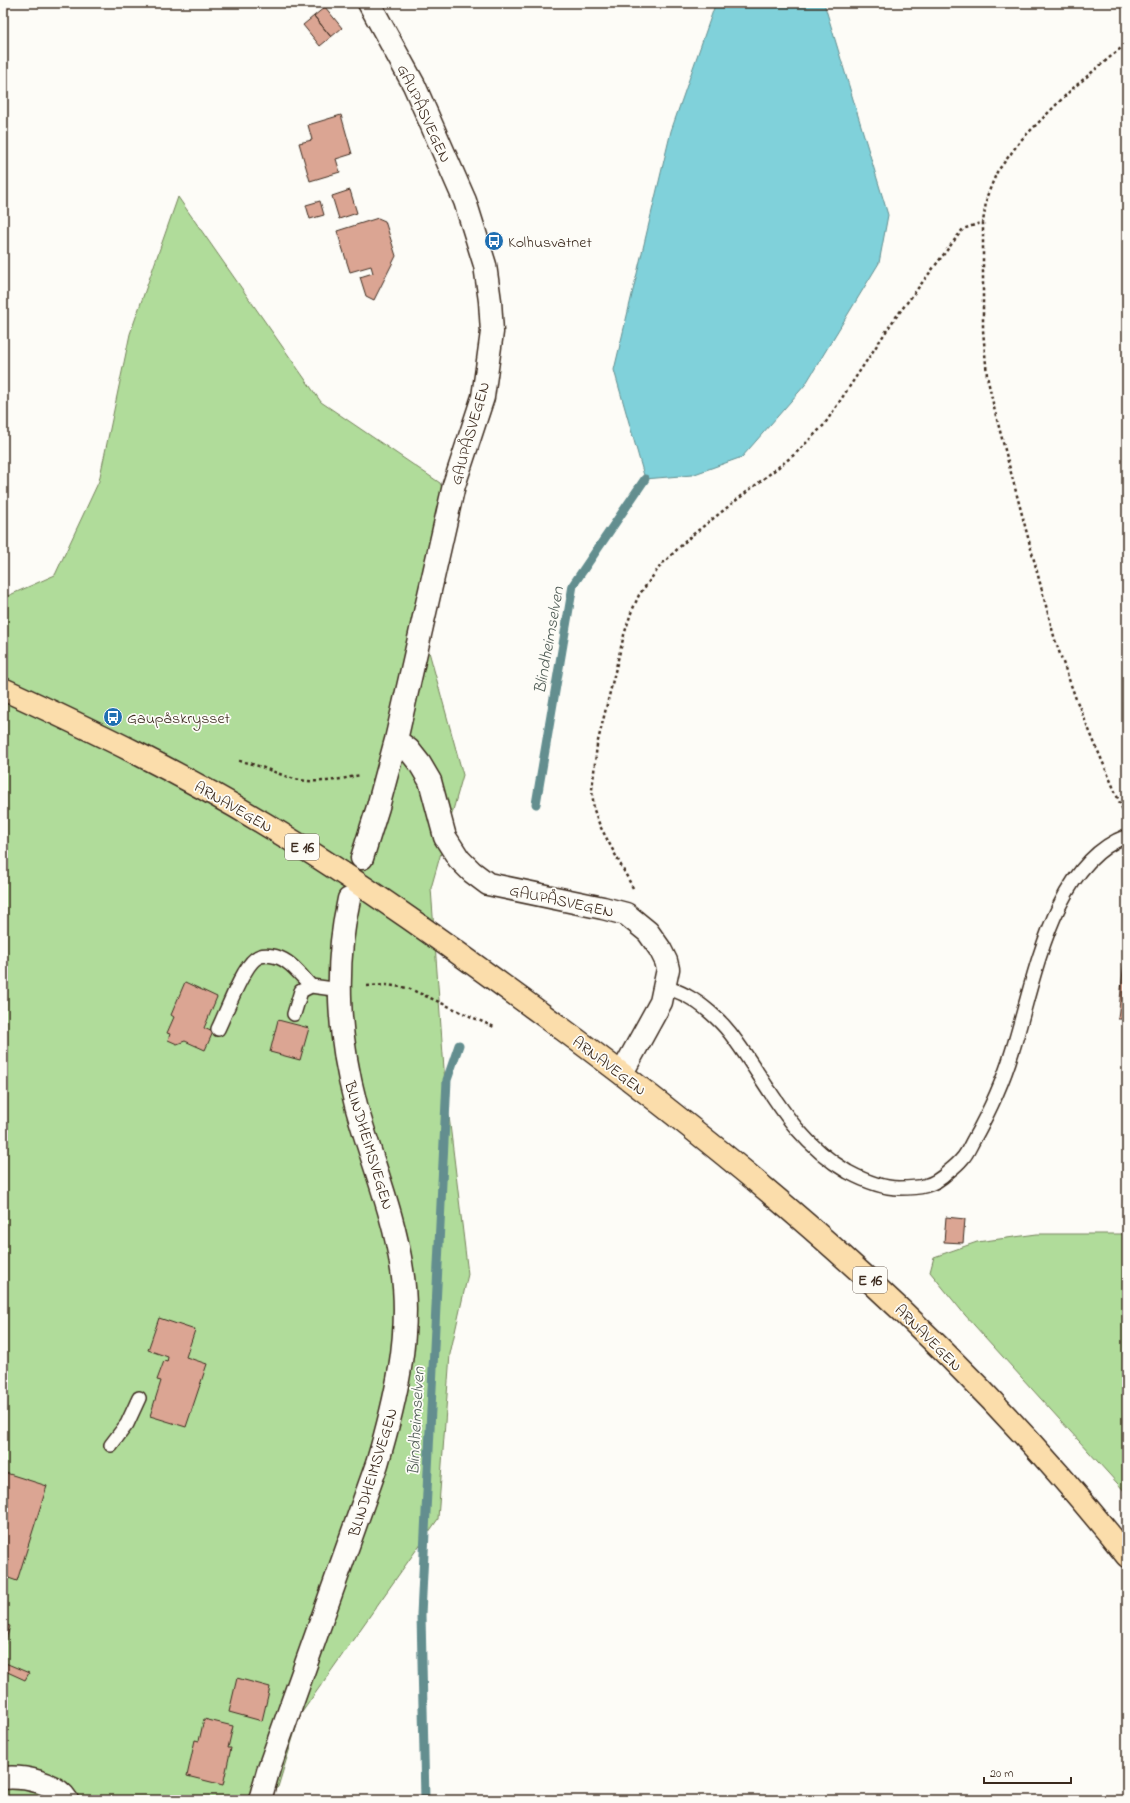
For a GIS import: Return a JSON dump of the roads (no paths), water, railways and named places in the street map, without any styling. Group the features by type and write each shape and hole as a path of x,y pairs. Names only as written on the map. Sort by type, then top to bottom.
{"highway":[{"name":"ARNAVEGEN","path":"3,689 135,752 214,794 271,827 340,870 414,921 622,1073 756,1180 887,1295 1006,1414 1067,1482 1127,1556"}],"street":[{"name":"GAUPÅSVEGEN","path":"362,858 378,807 396,740 454,486 483,397 492,332 490,301 485,265 465,201 414,85 368,3"},
{"name":"GAUPÅSVEGEN","path":"396,740 409,750 420,764 430,781 445,836 459,859 472,872 488,884 626,914 648,932 660,949 666,960 668,970 666,987 661,1002 622,1073"},
{"name":"BLINDHEIMSVEGEN","path":"260,1800 269,1768 378,1464 391,1416 399,1372 405,1312 403,1272 394,1225 356,1105 346,1060 341,1026 340,990 343,922 349,899"},
{"path":"3,1778 25,1779 49,1786 59,1791 67,1800"}],"lane":[{"path":"666,987 688,996 707,1011 729,1032 789,1121 816,1149 832,1162 862,1179 891,1188 920,1188 944,1177 963,1159 980,1129 998,1091 1012,1052 1036,968 1050,927 1068,892 1083,867 1101,850 1127,836"},
{"path":"218,1029 244,972 255,959 263,955 286,961 311,986"},
{"path":"294,1014 301,991 311,986 340,990"},
{"path":"112,1445 127,1424 139,1398"}],"water":[{"path":"718,3 824,3 888,215 879,263 805,385 742,457 692,475 645,479 614,370 671,131 715,5"}],"waterway":[{"name":"Blindheimselven","path":"536,804 573,585 645,479"},
{"name":"Blindheimselven","path":"425,1800 421,1615 447,1080 459,1045"}],"place":[{"name":"Kolhusvatnet","path":"494,241"},
{"name":"Gaupåskrysset","path":"113,717"}]}
